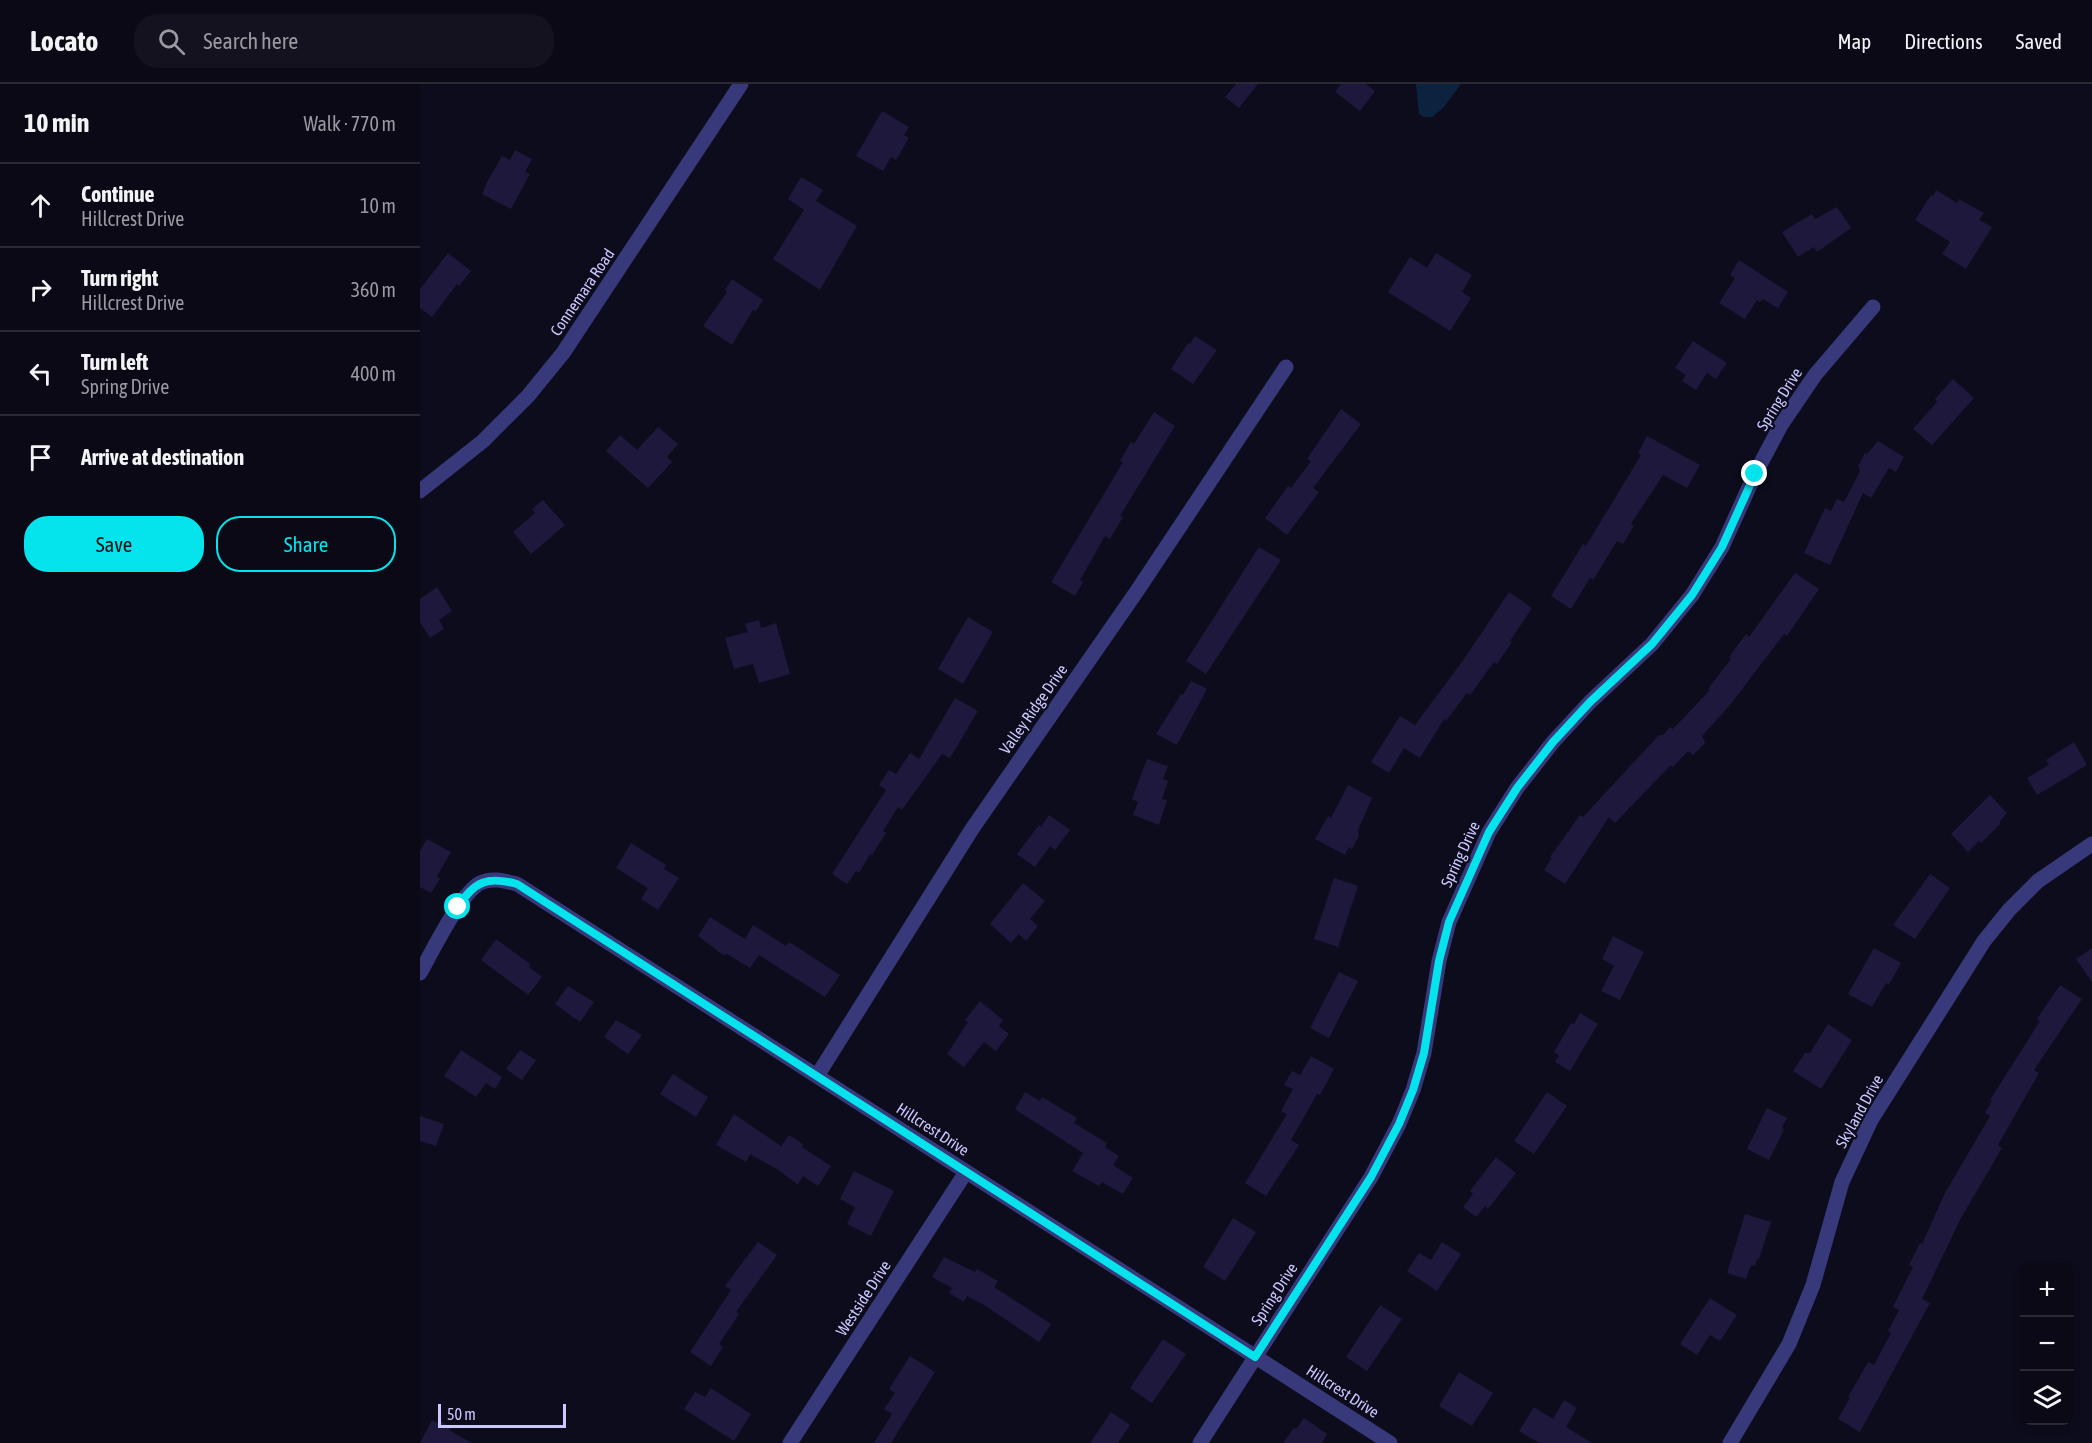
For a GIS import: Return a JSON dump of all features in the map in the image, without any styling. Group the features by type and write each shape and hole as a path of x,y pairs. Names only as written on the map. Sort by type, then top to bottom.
{"street":[{"name":"Connemara Road","path":"420,491 483,441 528,396 563,353 741,84"},
{"name":"Spring Drive","path":"1200,1443 1371,1177 1399,1124 1413,1090 1424,1053 1439,961 1449,922 1489,832 1517,788 1553,742 1590,702 1652,644 1692,595 1722,547 1755,474 1781,425 1815,375 1873,307"},
{"name":"Valley Ridge Drive","path":"817,1076 972,829 1137,591 1286,367"},
{"name":"Skyland Drive","path":"1730,1443 1789,1344 1813,1286 1842,1182 1871,1120 1984,941 2008,910 2038,881 2092,844"},
{"name":"Hillcrest Drive","path":"420,973 465,896 480,883 499,879 517,884 1390,1443"},
{"name":"Westside Drive","path":"790,1443 966,1172"}],"water":[{"path":"1416,84 1461,84 1443,108 1432,117 1424,117 1419,114"}],"building":[{"path":"1236,84 1258,84 1239,108 1225,97"},
{"path":"1341,84 1366,84 1375,91 1360,111 1335,92"},
{"path":"882,111 909,127 904,135 909,138 896,160 891,157 883,171 856,156"},
{"path":"515,150 532,159 525,172 530,174 511,209 482,194 502,156 510,160"},
{"path":"801,177 823,190 816,201 857,226 820,290 773,259 804,210 788,199"},
{"path":"1936,190 1957,203 1959,199 1984,213 1979,220 1992,227 1966,269 1942,254 1950,242 1915,220"},
{"path":"1837,207 1851,228 1817,252 1814,247 1798,257 1782,232 1812,214 1815,219"},
{"path":"448,253 471,271 459,286 457,284 432,317 420,308 420,289"},
{"path":"1436,253 1472,275 1462,292 1471,298 1450,331 1388,292 1410,257 1427,268"},
{"path":"1739,260 1788,292 1778,308 1763,299 1760,302 1757,300 1745,319 1719,303 1735,278 1730,275"},
{"path":"732,279 763,300 756,311 753,310 732,345 703,326 727,292 725,290"},
{"path":"1195,336 1217,350 1193,384 1171,369"},
{"path":"1693,341 1727,363 1716,379 1707,373 1696,390 1682,381 1686,375 1675,368"},
{"path":"1953,379 1974,398 1932,445 1913,429 1937,402 1935,399"},
{"path":"1341,409 1361,424 1313,488 1319,492 1287,535 1265,518 1288,486 1291,488 1311,461 1307,459"},
{"path":"1154,412 1175,426 1120,516 1123,517 1110,539 1105,536 1080,580 1083,582 1075,596 1051,582 1123,462 1120,461 1131,442 1134,444"},
{"path":"658,427 678,444 667,457 672,462 648,488 606,451 620,435 637,450"},
{"path":"1647,436 1700,465 1687,488 1663,475 1631,524 1634,526 1623,544 1617,541 1593,580 1590,578 1571,609 1551,596 1583,544 1586,546 1641,455 1638,453"},
{"path":"1878,441 1904,457 1896,472 1889,468 1871,498 1863,493 1830,565 1804,553 1825,508 1831,511 1837,499 1844,502 1860,471 1858,466 1865,453 1867,454"},
{"path":"543,500 565,525 531,554 513,532 535,513 532,509"},
{"path":"1259,547 1281,560 1206,674 1186,661"},
{"path":"1795,573 1819,589 1787,636 1784,634 1730,705 1702,736 1705,743 1693,755 1688,751 1673,767 1671,765 1615,823 1609,817 1565,884 1544,870 1552,858 1550,857 1580,815 1583,817 1659,735 1663,735 1670,727 1673,729 1710,690 1708,689 1731,659 1729,657 1746,634 1749,637"},
{"path":"437,587 452,611 439,620 444,629 430,638 420,622 420,599"},
{"path":"1509,592 1532,608 1497,664 1494,662 1470,695 1467,693 1446,721 1444,719 1420,758 1404,748 1389,773 1371,762 1400,716 1415,725 1464,659"},
{"path":"968,617 993,632 963,684 938,669"},
{"path":"759,620 761,628 776,623 790,674 759,683 753,664 734,669 725,638 748,632 745,624"},
{"path":"1191,681 1207,689 1177,745 1156,734"},
{"path":"955,698 978,711 950,758 942,754 902,810 898,807 883,831 886,833 872,855 870,854 859,873 856,871 847,884 832,874 886,790 879,785 889,770 896,774 910,753 919,759"},
{"path":"2074,742 2087,765 2037,795 2027,778 2049,765 2046,760"},
{"path":"1147,759 1168,766 1163,779 1168,781 1162,799 1167,800 1159,825 1133,815 1138,802 1132,799"},
{"path":"1348,785 1372,798 1358,830 1359,836 1352,849 1349,847 1345,855 1315,839 1328,816 1331,818"},
{"path":"1990,795 2007,813 2000,824 1981,843 1979,841 1968,852 1951,834"},
{"path":"1049,815 1070,830 1055,850 1050,846 1035,867 1017,854"},
{"path":"427,839 451,852 437,876 440,879 431,893 420,887 420,851"},
{"path":"631,843 666,865 664,869 679,878 658,910 641,899 648,888 616,868"},
{"path":"1930,874 1950,888 1915,939 1893,925"},
{"path":"1334,878 1358,886 1338,947 1314,939"},
{"path":"1023,883 1045,901 1030,919 1038,926 1026,941 1019,934 1011,943 990,924"},
{"path":"710,917 745,939 753,925 786,946 789,942 840,975 825,997 759,955 750,968 727,954 723,955 698,936"},
{"path":"1613,936 1644,952 1620,1000 1601,991 1614,966 1602,959"},
{"path":"496,939 530,964 529,967 542,977 528,995 481,960"},
{"path":"1874,948 1901,963 1889,985 1886,983 1872,1007 1848,994"},
{"path":"2092,948 2092,982 2076,959"},
{"path":"1339,972 1358,981 1329,1038 1310,1028"},
{"path":"2060,985 2082,999 2034,1070 2039,1073 1998,1145 2002,1148 1961,1218 1922,1299 1930,1303 1860,1432 1838,1419 1868,1362 1874,1365 1891,1333 1888,1331 1899,1310 1893,1307 1913,1267 1909,1265 1920,1243 1922,1244 1945,1193 1990,1116 1985,1113 1992,1101 1990,1100 2040,1021 2037,1019"},
{"path":"568,986 594,1002 580,1022 555,1004"},
{"path":"980,1001 1003,1020 999,1026 1009,1034 996,1051 984,1042 964,1067 947,1054 968,1022 965,1020"},
{"path":"1580,1013 1598,1024 1570,1071 1555,1062 1559,1055 1554,1052 1571,1023 1574,1024"},
{"path":"616,1020 642,1035 628,1054 604,1037"},
{"path":"1828,1024 1852,1040 1821,1089 1793,1071 1805,1053 1810,1053"},
{"path":"461,1050 502,1077 495,1089 486,1083 476,1097 444,1076"},
{"path":"520,1050 536,1060 522,1080 506,1069"},
{"path":"1311,1056 1334,1069 1291,1140 1299,1145 1266,1196 1245,1183 1287,1114 1281,1111 1293,1089 1284,1085 1292,1071 1300,1075"},
{"path":"673,1074 708,1097 696,1117 660,1094"},
{"path":"1025,1092 1040,1101 1042,1097 1077,1118 1074,1123 1107,1143 1105,1147 1119,1156 1113,1165 1133,1178 1123,1194 1102,1182 1099,1186 1072,1171 1083,1153 1015,1109"},
{"path":"1547,1092 1567,1106 1534,1154 1514,1141"},
{"path":"1767,1108 1787,1118 1782,1127 1784,1130 1769,1160 1747,1149"},
{"path":"734,1114 781,1146 789,1135 803,1144 802,1147 831,1166 818,1186 803,1176 798,1185 780,1171 750,1154 746,1162 716,1145"},
{"path":"420,1116 444,1124 436,1146 420,1141"},
{"path":"1496,1157 1516,1173 1488,1209 1485,1206 1476,1217 1463,1207 1473,1194 1470,1191"},
{"path":"854,1171 894,1191 871,1236 847,1224 855,1207 840,1199"},
{"path":"1745,1214 1771,1222 1759,1259 1755,1266 1751,1265 1746,1279 1727,1273"},
{"path":"1233,1218 1256,1232 1225,1281 1203,1267"},
{"path":"758,1242 777,1255 736,1312 739,1314 719,1344 723,1347 711,1366 690,1352 731,1290 725,1286"},
{"path":"1442,1242 1461,1254 1437,1291 1407,1271 1419,1253 1431,1260"},
{"path":"944,1257 975,1272 977,1269 998,1281 994,1287 1051,1324 1039,1342 984,1305 967,1296 964,1302 949,1293 952,1288 932,1277"},
{"path":"1710,1298 1737,1315 1720,1341 1710,1335 1697,1355 1680,1344"},
{"path":"1380,1305 1402,1319 1367,1371 1346,1357"},
{"path":"1163,1339 1186,1354 1152,1403 1130,1388"},
{"path":"910,1356 935,1372 891,1443 874,1443 892,1414 884,1409 895,1393 889,1389"},
{"path":"1459,1372 1493,1393 1472,1426 1439,1406"},
{"path":"711,1388 751,1414 734,1441 684,1409 695,1392 705,1397"},
{"path":"1564,1400 1577,1408 1566,1427 1592,1443 1539,1443 1519,1431 1534,1407 1553,1419"},
{"path":"1111,1412 1130,1425 1118,1443 1090,1443"},
{"path":"1304,1418 1327,1434 1322,1443 1283,1443 1293,1429 1297,1428"},
{"path":"432,1420 438,1423 439,1420 451,1428 449,1430 472,1443 420,1443"}],"route":[{"path":"458,907 465,896 480,883 499,879 517,884 1255,1357 1371,1177 1399,1124 1413,1090 1424,1053 1439,961 1449,922 1489,832 1517,788 1553,742 1590,702 1652,644 1692,595 1722,547 1755,474"}]}
